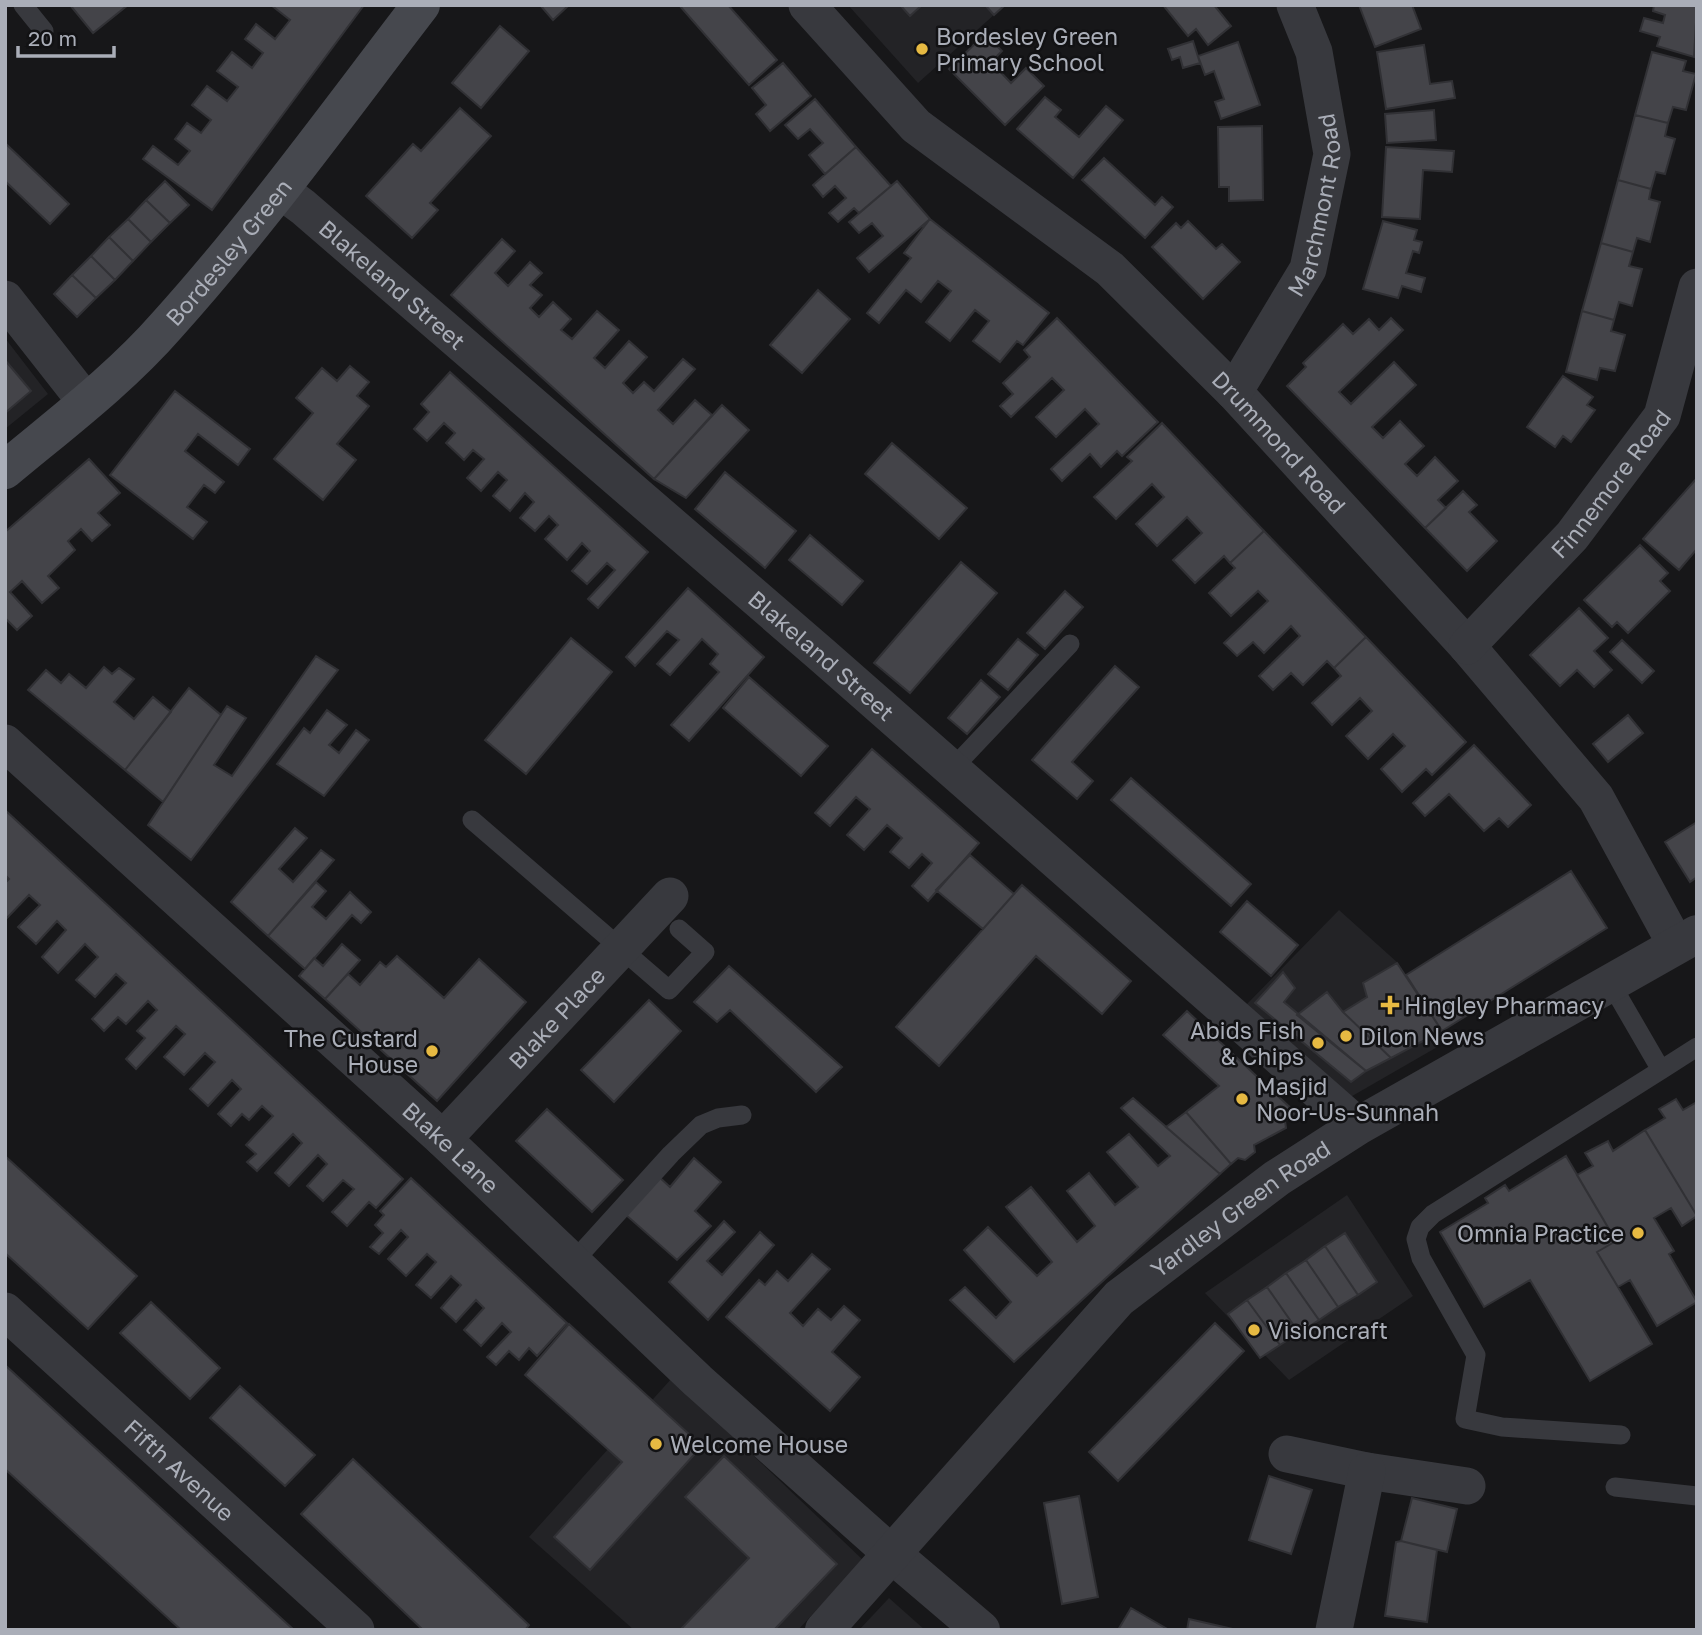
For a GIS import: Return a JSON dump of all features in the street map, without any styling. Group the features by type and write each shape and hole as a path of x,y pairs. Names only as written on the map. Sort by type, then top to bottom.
{"main road":[{"name":"Bordesley Green","path":"5,470 86,402 166,327 280,190 421,5"}],"street":[{"name":"Drummond Road","path":"807,5 916,126 1110,269 1234,392 1466,646 1596,798 1686,939"},
{"name":"Marchmont Road","path":"1234,392 1308,269 1332,154 1314,52 1295,5"},
{"name":"Blakeland Street","path":"280,190 303,206 952,769 1358,1126"},
{"name":"Finnemore Road","path":"1466,646 1572,536 1662,416 1697,288"},
{"path":"5,299 86,402"},
{"name":"Blake Lane","path":"5,743 443,1139 698,1381 893,1555"},
{"name":"Blake Place","path":"443,1139 622,947 675,913"},
{"name":"Yardley Green Road","path":"824,1630 893,1555 1037,1386 1119,1297 1277,1178 1358,1126 1686,939"},
{"name":"Fifth Avenue","path":"5,1311 356,1630"},
{"path":"1287,1454 1367,1471 1467,1486"},
{"path":"1334,1630 1367,1471"},
{"path":"893,1555 981,1630"}],"lane":[{"path":"23,5 44,30"},
{"path":"952,769 1070,645"},
{"path":"472,820 669,990 705,952 675,913"},
{"path":"1610,982 1661,1070"},
{"path":"1621,1435 1502,1427 1465,1419 1476,1355 1420,1258 1416,1239 1420,1227 1433,1214 1697,1047"},
{"path":"573,1262 671,1154 701,1125 718,1118 742,1115"},
{"path":"1615,1488 1697,1496"}],"shaded area":[{"name":"Bordesley Green Primary School","path":"848,5 1005,5 918,83"},
{"path":"5,338 48,394 5,429"},
{"path":"1339,910 1398,963 1446,1042 1347,1099 1246,1005"},
{"path":"1347,1195 1413,1296 1289,1380 1205,1293"},
{"path":"672,1378 863,1560 798,1630 634,1630 529,1537"},
{"path":"889,1598 925,1630 859,1630"}],"building":[{"path":"70,5 128,5 93,33"},
{"path":"271,5 364,5 212,210 143,159 153,146 178,165 190,151 175,139 187,123 201,133 211,120 192,105 207,86 227,101 238,87 217,71 232,52 252,68 263,53 245,39 256,24 275,39 290,20"},
{"path":"540,5 569,5 553,20"},
{"path":"679,5 728,5 777,60 749,85"},
{"path":"900,5 922,5 910,16"},
{"path":"985,5 1005,5 994,15"},
{"path":"1163,5 1214,5 1231,26 1208,45 1196,29 1188,36"},
{"path":"1359,5 1412,5 1421,29 1375,47"},
{"path":"1654,5 1697,5 1694,57 1657,46 1660,37 1640,31 1644,18 1663,23 1665,15 1653,11"},
{"path":"500,26 529,51 481,108 452,83"},
{"path":"985,34 1002,51 991,62 1011,83 1026,68 1044,86 1005,125 949,69"},
{"path":"1193,41 1200,63 1183,68 1180,57 1172,60 1168,49"},
{"path":"1238,42 1260,105 1221,119 1215,102 1224,99 1214,71 1205,75 1198,56"},
{"path":"1424,45 1430,84 1452,81 1455,98 1386,109 1377,52"},
{"path":"1652,52 1686,61 1683,71 1696,74 1686,110 1673,107 1668,123 1635,115"},
{"path":"783,63 811,96 770,131 756,114 766,105 752,88"},
{"path":"1045,97 1061,110 1055,117 1079,137 1106,106 1123,120 1073,178 1017,129"},
{"path":"815,99 856,147 825,174 809,155 823,143 810,129 798,139 785,125"},
{"path":"460,108 491,136 430,203 438,210 412,238 366,196 413,144 421,151"},
{"path":"1434,110 1436,140 1387,143 1385,114"},
{"path":"1635,115 1668,123 1665,136 1675,139 1665,174 1656,172 1651,189 1618,180"},
{"path":"1262,126 1263,200 1229,201 1229,187 1219,187 1218,127"},
{"path":"5,143 69,204 50,224 5,181"},
{"path":"856,147 891,186 859,213 854,208 838,222 829,213 846,198 835,186 823,197 813,185"},
{"path":"1386,147 1454,151 1452,172 1423,170 1420,219 1382,217"},
{"path":"1104,158 1155,205 1162,197 1173,207 1145,238 1082,180"},
{"path":"1618,180 1651,189 1649,199 1660,202 1650,242 1637,238 1633,252 1601,243"},
{"path":"165,181 189,205 170,223 146,200"},
{"path":"897,181 930,219 869,272 857,258 883,236 872,223 859,233 849,222"},
{"path":"146,200 170,223 151,242 128,219"},
{"path":"128,219 151,242 133,261 109,237"},
{"path":"930,219 1049,313 1023,345 1017,341 1000,362 973,341 989,321 975,310 950,341 926,322 951,291 938,281 921,302 906,290 879,323 867,313 911,258 904,253"},
{"path":"1188,221 1216,249 1222,244 1240,262 1203,299 1152,247 1176,223 1181,228"},
{"path":"1383,221 1417,230 1414,240 1422,242 1419,253 1413,251 1406,273 1425,278 1421,292 1402,286 1398,298 1363,289"},
{"path":"109,237 133,261 115,280 91,256"},
{"path":"502,239 515,251 495,273 508,286 530,262 542,273 530,285 542,295 530,308 539,317 553,302 571,319 561,330 572,339 597,311 619,330 594,358 605,368 629,341 647,357 623,383 633,393 644,382 654,391 683,359 695,369 658,410 673,424 695,400 712,415 654,479 451,295"},
{"path":"1601,243 1633,252 1629,266 1642,269 1632,306 1619,302 1614,320 1582,311"},
{"path":"91,256 115,280 96,298 72,275"},
{"path":"72,275 96,298 77,317 54,294"},
{"path":"818,290 850,319 802,373 770,345"},
{"path":"1582,311 1614,320 1611,331 1625,335 1615,371 1600,368 1597,380 1566,372"},
{"path":"1057,318 1158,422 1122,456 1117,451 1101,467 1090,454 1062,481 1051,469 1099,424 1085,409 1056,437 1036,417 1064,390 1052,378 1011,417 1000,406 1013,394 1003,383 1030,357 1024,350"},
{"path":"1391,318 1403,330 1339,392 1351,404 1394,362 1416,385 1372,427 1383,438 1400,421 1424,446 1405,464 1417,476 1435,457 1458,481 1438,500 1446,508 1425,528 1287,386 1306,367 1303,363 1343,324 1353,334 1369,319 1379,330"},
{"path":"5,360 31,391 5,413"},
{"path":"350,366 369,382 357,396 369,406 337,444 356,460 323,500 274,459 313,413 296,398 322,368 337,381"},
{"path":"450,372 648,552 598,608 588,599 615,570 607,563 587,584 572,571 590,551 582,543 567,560 545,539 558,525 549,516 535,531 520,518 534,502 525,493 510,511 493,496 507,480 498,472 481,491 467,478 484,459 473,450 464,460 446,443 455,433 444,423 427,441 414,429 429,412 421,404"},
{"path":"1563,376 1593,397 1587,405 1595,410 1571,442 1563,436 1555,447 1527,427"},
{"path":"175,391 250,449 238,465 198,434 185,451 224,482 215,493 204,485 187,507 207,522 193,539 110,475"},
{"path":"722,405 749,430 686,498 654,479"},
{"path":"1162,423 1264,531 1230,563 1224,556 1195,583 1173,560 1202,533 1187,517 1157,546 1136,524 1164,497 1152,484 1116,519 1094,497 1132,461 1127,457"},
{"path":"892,443 967,508 939,539 865,474"},
{"path":"89,459 120,493 98,513 110,525 92,541 81,529 68,541 75,550 48,576 59,588 42,603 22,581 10,592 32,616 17,630 5,618 5,532"},
{"path":"725,472 796,531 765,568 695,509"},
{"path":"1696,479 1697,549 1679,570 1643,539"},
{"path":"1463,491 1477,505 1469,512 1497,541 1467,571 1425,528"},
{"path":"1264,531 1366,637 1334,668 1327,661 1303,685 1291,673 1273,690 1259,676 1300,636 1291,626 1264,653 1253,642 1237,656 1224,643 1268,601 1258,591 1231,616 1209,593 1235,568 1230,563"},
{"path":"810,535 863,581 842,605 789,560"},
{"path":"1640,545 1668,573 1660,581 1670,591 1628,633 1617,622 1612,627 1584,600"},
{"path":"961,562 997,593 910,693 874,663"},
{"path":"688,588 764,657 689,741 671,725 719,672 710,664 718,654 702,639 670,675 657,664 679,640 667,631 635,666 626,657"},
{"path":"1065,591 1083,607 1045,649 1027,633"},
{"path":"1579,608 1608,638 1594,651 1612,670 1594,687 1577,670 1560,686 1530,655"},
{"path":"1366,637 1466,742 1432,775 1426,769 1402,792 1381,769 1405,746 1393,734 1368,759 1346,736 1372,711 1360,698 1332,725 1312,703 1341,676 1334,668"},
{"path":"571,638 612,672 526,774 485,740"},
{"path":"1018,639 1038,655 1008,690 988,674"},
{"path":"1622,640 1654,671 1642,683 1610,652"},
{"path":"316,656 338,670 191,860 148,825 227,706 246,718 214,765 232,776"},
{"path":"1115,666 1139,687 1072,762 1093,781 1077,799 1032,760"},
{"path":"104,667 112,674 119,668 134,679 114,702 134,719 153,697 171,712 125,770 28,690 46,670 61,683 69,674 86,688"},
{"path":"749,677 828,746 801,776 723,708"},
{"path":"981,680 1000,697 967,734 948,718"},
{"path":"189,688 221,715 163,802 125,770"},
{"path":"327,710 347,725 329,745 339,753 356,730 369,740 324,796 277,764 304,728 310,733"},
{"path":"1628,715 1643,733 1608,762 1593,744"},
{"path":"1474,745 1531,805 1508,827 1499,818 1484,831 1449,794 1425,816 1413,803"},
{"path":"872,749 979,843 928,901 912,886 932,863 922,854 909,868 890,852 902,838 887,825 864,850 847,835 870,809 856,797 830,826 815,813"},
{"path":"1131,778 1251,884 1231,906 1111,800"},
{"path":"5,810 403,1179 376,1208 369,1202 347,1226 332,1212 354,1189 343,1180 323,1201 307,1186 327,1164 318,1155 289,1186 275,1173 302,1143 293,1134 257,1171 247,1162 256,1154 246,1145 273,1116 262,1106 249,1120 242,1114 231,1126 218,1114 241,1089 232,1080 208,1106 190,1089 215,1062 205,1053 184,1075 164,1057 185,1034 176,1026 136,1069 126,1059 145,1038 137,1031 157,1010 148,1001 126,1024 118,1017 104,1031 92,1019 126,983 116,974 95,997 76,980 98,957 85,944 58,973 42,957 66,930 57,921 36,944 18,927 40,905 29,895 5,920 5,883 9,879 5,875"},
{"path":"1697,822 1697,877 1690,882 1665,842"},
{"path":"295,828 307,838 279,869 293,882 321,850 334,860 268,936 231,902"},
{"path":"970,855 1014,894 983,929 936,890"},
{"path":"1571,871 1607,928 1442,1031 1406,975"},
{"path":"316,882 326,891 312,907 326,919 350,892 371,912 361,923 352,915 305,969 268,936"},
{"path":"1022,885 1131,981 1102,1014 1036,956 939,1066 896,1027"},
{"path":"1247,901 1298,945 1271,976 1220,932"},
{"path":"342,944 360,960 325,999 299,976 314,958 323,966"},
{"name":"The Custard House","path":"397,956 444,998 479,959 526,1002 437,1101 325,999 348,974 360,985 380,962 386,967"},
{"name":"Hingley Pharmacy","path":"1397,963 1442,1031 1391,1058 1343,1012 1367,997 1363,983"},
{"path":"729,966 842,1067 816,1092 730,1010 717,1022 694,1002"},
{"name":"Abids Fish & Chips","path":"1283,972 1295,988 1284,1002 1366,1071 1351,1082 1255,1003"},
{"name":"Dilon News","path":"1327,992 1343,1012 1391,1058 1366,1071 1297,1015"},
{"path":"649,1000 681,1031 614,1102 581,1070"},
{"name":"Masjid Noor-Us-Sunnah","path":"1187,1011 1296,1113 1285,1121 1286,1128 1254,1145 1255,1152 1245,1160 1238,1158 1231,1164 1186,1112 1219,1086 1163,1035"},
{"path":"1133,1098 1220,1174 1014,1362 950,1300 965,1287 996,1318 1011,1302 964,1250 988,1227 1037,1276 1052,1262 1006,1207 1031,1187 1077,1242 1095,1226 1067,1191 1089,1173 1115,1205 1138,1187 1107,1152 1129,1134 1158,1166 1170,1156 1121,1108"},
{"path":"1676,1099 1683,1110 1697,1102 1697,1216 1645,1130 1665,1118 1659,1109"},
{"path":"547,1109 623,1180 592,1212 516,1141"},
{"path":"1186,1112 1231,1164 1220,1174 1166,1127"},
{"name":"Omnia Practice","path":"1645,1130 1697,1216 1682,1226 1671,1208 1654,1218 1674,1251 1669,1254 1697,1302 1657,1326 1630,1280 1618,1287 1597,1252 1616,1241 1577,1175 1593,1166 1585,1153 1608,1141 1613,1151"},
{"path":"5,1156 137,1276 88,1329 5,1253"},
{"path":"1566,1156 1616,1241 1597,1252 1652,1344 1590,1381 1530,1280 1484,1307 1440,1232 1488,1203 1485,1198 1505,1185 1509,1191"},
{"path":"694,1158 721,1182 695,1211 711,1226 677,1260 626,1215 658,1176 670,1187"},
{"path":"411,1178 567,1323 537,1356 529,1348 519,1360 509,1351 496,1365 487,1357 511,1332 502,1323 481,1346 464,1330 484,1308 476,1300 456,1322 441,1308 461,1285 451,1276 431,1298 416,1285 436,1262 427,1254 406,1276 388,1259 408,1237 401,1230 379,1254 370,1247 383,1233 375,1225 384,1215 380,1211"},
{"path":"724,1221 735,1232 707,1261 722,1275 760,1232 774,1245 708,1320 669,1282"},
{"path":"1345,1233 1377,1282 1358,1295 1325,1246"},
{"path":"1325,1246 1358,1295 1338,1307 1306,1260"},
{"path":"812,1254 830,1269 790,1313 803,1326 818,1309 831,1320 844,1306 860,1320 832,1352 860,1377 830,1411 726,1317 759,1280 765,1285 777,1271 788,1281"},
{"path":"1306,1260 1338,1307 1319,1320 1286,1273"},
{"path":"1286,1273 1319,1320 1299,1333 1267,1287"},
{"path":"1267,1287 1299,1333 1280,1345 1247,1300"},
{"name":"Visioncraft","path":"1247,1300 1280,1345 1260,1358 1228,1314"},
{"path":"151,1302 220,1368 190,1399 120,1333"},
{"path":"1215,1323 1244,1351 1118,1481 1089,1452"},
{"path":"569,1324 702,1446 590,1570 554,1537 622,1462 525,1375"},
{"path":"5,1365 294,1630 181,1630 5,1469"},
{"path":"240,1386 315,1455 285,1486 210,1418"},
{"path":"724,1456 837,1564 774,1630 680,1630 749,1558 685,1497"},
{"path":"353,1459 529,1625 525,1630 423,1630 301,1514"},
{"path":"1269,1476 1312,1490 1291,1554 1249,1540"},
{"path":"1079,1496 1098,1597 1062,1604 1044,1503"},
{"path":"1412,1498 1457,1509 1447,1552 1401,1541"},
{"path":"1396,1542 1437,1550 1427,1622 1385,1616"},
{"path":"1131,1608 1169,1630 1118,1630"},
{"path":"1189,1619 1237,1630 1187,1630"}],"place":[{"name":"Bordesley Green Primary School","path":"922,49"},
{"name":"Hingley Pharmacy","path":"1390,1005"},
{"name":"Dilon News","path":"1346,1036"},
{"name":"Abids Fish & Chips","path":"1318,1043"},
{"name":"The Custard House","path":"432,1051"},
{"name":"Masjid Noor-Us-Sunnah","path":"1242,1099"},
{"name":"Omnia Practice","path":"1638,1233"},
{"name":"Visioncraft","path":"1254,1330"},
{"name":"Welcome House","path":"656,1444"}]}
